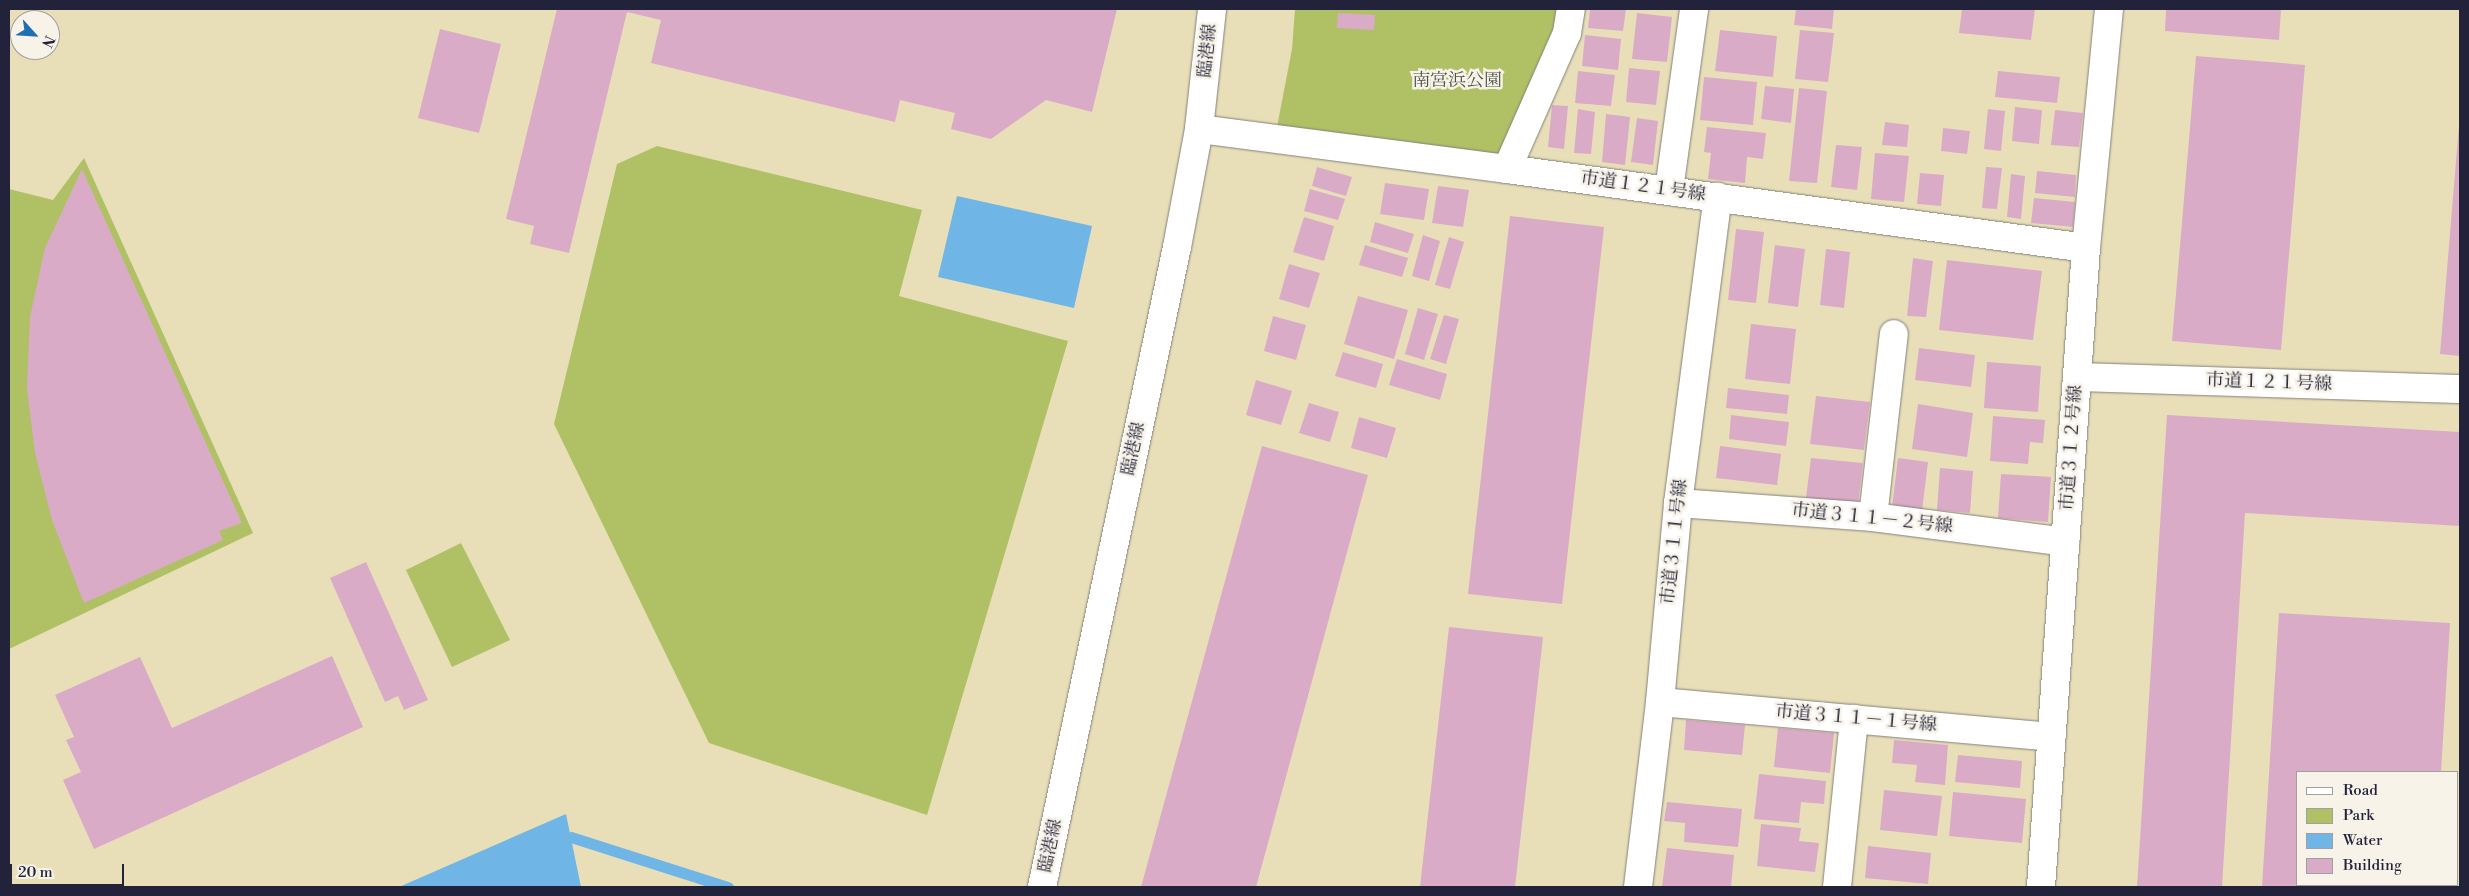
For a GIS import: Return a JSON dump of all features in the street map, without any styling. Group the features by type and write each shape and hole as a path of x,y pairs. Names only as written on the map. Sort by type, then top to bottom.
{"street":[{"name":"臨港線","path":"1042,887 1177,247 1199,129 1212,9"},
{"path":"1507,169 1567,34 1571,9"},
{"path":"1669,190 1694,9"},
{"name":"市道３１２号線","path":"2040,887 2086,248 2109,9"},
{"name":"市道１２１号線","path":"1199,129 1669,190 2086,248"},
{"name":"市道３１１号線","path":"1638,887 1660,702 1678,502 1718,197"},
{"path":"1873,517 1894,334"},
{"name":"市道１２１号線","path":"2077,377 2460,389"},
{"name":"市道３１１－２号線","path":"1678,502 1873,517 2065,542"},
{"name":"市道３１１－１号線","path":"1660,702 2051,737"},
{"path":"1837,887 1854,720"}],"green space":[{"name":"南宮浜公園","path":"1295,9 1564,9 1503,161 1276,132 1292,49"},
{"path":"657,146 922,210 899,296 1068,341 927,815 709,743 554,424 617,164"},
{"path":"84,158 253,533 9,649 9,189 53,200"},
{"path":"461,543 510,640 452,667 406,570"}],"water":[{"path":"957,196 1092,226 1074,308 938,277"},
{"path":"566,814 581,887 399,887"}],"building":[{"path":"557,9 1117,9 1092,112 1046,100 991,139 951,129 955,113 900,100 895,122 651,63 661,20 627,12 569,253 530,244 534,226 506,219"},
{"path":"1590,9 1626,9 1623,31 1588,28"},
{"path":"1796,9 1834,9 1832,29 1794,25"},
{"path":"1962,9 2035,9 2031,40 1959,33"},
{"path":"2166,9 2281,9 2279,40 2165,31"},
{"path":"1338,13 1375,15 1374,30 1337,28"},
{"path":"1637,13 1672,17 1667,62 1632,59"},
{"path":"440,29 501,44 479,133 418,118"},
{"path":"1720,30 1777,36 1773,77 1715,71"},
{"path":"1800,30 1834,33 1828,82 1795,79"},
{"path":"1585,35 1621,39 1618,70 1582,66"},
{"path":"2196,56 2305,65 2281,350 2172,341"},
{"path":"1629,68 1660,71 1656,105 1626,102"},
{"path":"1578,71 1615,75 1611,106 1575,103"},
{"path":"1998,71 2060,77 2057,103 1995,97"},
{"path":"1704,77 1757,82 1753,125 1700,120"},
{"path":"1765,86 1794,89 1791,123 1761,119"},
{"path":"1799,88 1827,91 1817,183 1789,181"},
{"path":"1552,105 1568,106 1564,149 1548,147"},
{"path":"2015,107 2042,110 2039,144 2012,141"},
{"path":"1578,109 1595,112 1591,154 1574,153"},
{"path":"1988,109 2005,111 2001,151 1984,149"},
{"path":"2055,110 2083,113 2079,147 2051,145"},
{"path":"1606,114 1630,117 1625,165 1602,162"},
{"path":"1637,118 1658,121 1653,165 1631,162"},
{"path":"1885,122 1909,125 1907,147 1882,145"},
{"path":"2460,125 2460,356 2440,354"},
{"path":"1707,127 1766,133 1763,159 1747,157 1745,183 1708,179 1711,153 1704,152"},
{"path":"1943,128 1970,131 1967,154 1941,151"},
{"path":"1836,145 1862,147 1857,190 1831,187"},
{"path":"1875,153 1909,156 1904,202 1871,199"},
{"path":"1317,167 1352,177 1346,196 1312,186"},
{"path":"1986,167 2002,168 1997,209 1982,208"},
{"path":"82,169 242,523 219,531 223,540 84,603 52,520 35,453 27,388 30,317 45,248"},
{"path":"2037,171 2076,175 2075,197 2035,193"},
{"path":"1920,173 1944,175 1941,206 1917,204"},
{"path":"2011,174 2025,176 2021,219 2007,217"},
{"path":"1385,183 1429,189 1424,220 1380,214"},
{"path":"1438,186 1469,190 1463,227 1432,223"},
{"path":"1310,189 1345,199 1338,220 1304,211"},
{"path":"2034,198 2075,202 2073,227 2031,223"},
{"path":"1510,216 1604,227 1562,604 1468,594"},
{"path":"1304,217 1334,226 1324,261 1293,252"},
{"path":"1375,222 1414,234 1408,253 1370,242"},
{"path":"1736,229 1764,232 1756,303 1728,300"},
{"path":"1423,235 1440,241 1429,281 1412,276"},
{"path":"1449,237 1464,242 1450,289 1435,285"},
{"path":"1365,245 1408,258 1402,277 1359,265"},
{"path":"1775,245 1805,249 1798,307 1768,303"},
{"path":"1826,249 1850,252 1844,308 1820,305"},
{"path":"1913,258 1933,261 1926,317 1907,316"},
{"path":"1947,260 2042,271 2033,340 1939,330"},
{"path":"1289,264 1320,273 1309,308 1279,299"},
{"path":"1358,296 1408,310 1394,359 1344,344"},
{"path":"1418,308 1438,314 1424,360 1405,354"},
{"path":"1444,315 1459,319 1446,364 1430,359"},
{"path":"1273,316 1306,325 1296,360 1264,351"},
{"path":"1751,324 1796,329 1790,384 1745,379"},
{"path":"1919,348 1975,355 1971,387 1915,380"},
{"path":"1343,352 1383,364 1376,388 1335,376"},
{"path":"1397,359 1447,374 1440,400 1389,385"},
{"path":"1987,362 2041,366 2038,412 1984,408"},
{"path":"1256,380 1292,391 1281,425 1246,415"},
{"path":"1728,388 1789,395 1787,414 1726,408"},
{"path":"1816,396 1870,402 1864,450 1810,444"},
{"path":"1309,403 1339,412 1330,442 1299,433"},
{"path":"1918,404 1973,413 1967,457 1912,449"},
{"path":"1731,415 1789,422 1786,446 1729,439"},
{"path":"2167,415 2460,432 2460,526 2245,513 2222,887 2137,887"},
{"path":"1993,416 2045,420 2043,443 2030,442 2028,464 1990,461"},
{"path":"1359,417 1396,428 1387,458 1351,448"},
{"path":"1262,446 1368,475 1256,887 1141,887"},
{"path":"1720,446 1781,454 1777,485 1716,478"},
{"path":"1811,458 1863,463 1858,504 1806,498"},
{"path":"1898,458 1928,462 1922,511 1892,507"},
{"path":"1940,468 1973,471 1970,513 1937,510"},
{"path":"2001,474 2051,477 2048,522 1998,518"},
{"path":"366,562 428,700 404,710 398,696 385,702 330,578"},
{"path":"2279,613 2450,623 2441,771 2296,771 2296,886 2435,887 2262,887"},
{"path":"1449,627 1543,637 1515,887 1420,887"},
{"path":"332,656 363,727 94,849 63,780 81,772 66,740 74,737 55,695 140,657 172,728"},
{"path":"1686,720 1745,725 1742,755 1684,750"},
{"path":"1778,728 1834,733 1830,773 1774,767"},
{"path":"1894,740 1948,745 1945,785 1915,782 1917,765 1892,763"},
{"path":"1958,755 2022,761 2020,788 1955,782"},
{"path":"1759,774 1826,781 1824,804 1801,802 1799,823 1754,819"},
{"path":"1884,790 1942,796 1937,836 1880,830"},
{"path":"1953,792 2026,799 2022,843 1949,836"},
{"path":"1667,802 1742,809 1738,847 1684,842 1685,823 1664,821"},
{"path":"1761,824 1801,828 1799,841 1819,843 1815,872 1757,866"},
{"path":"1868,846 1931,853 1928,884 1865,878"},
{"path":"1667,848 1734,855 1731,887 1662,887"}],"waterway":[{"path":"571,837 728,887"}]}
